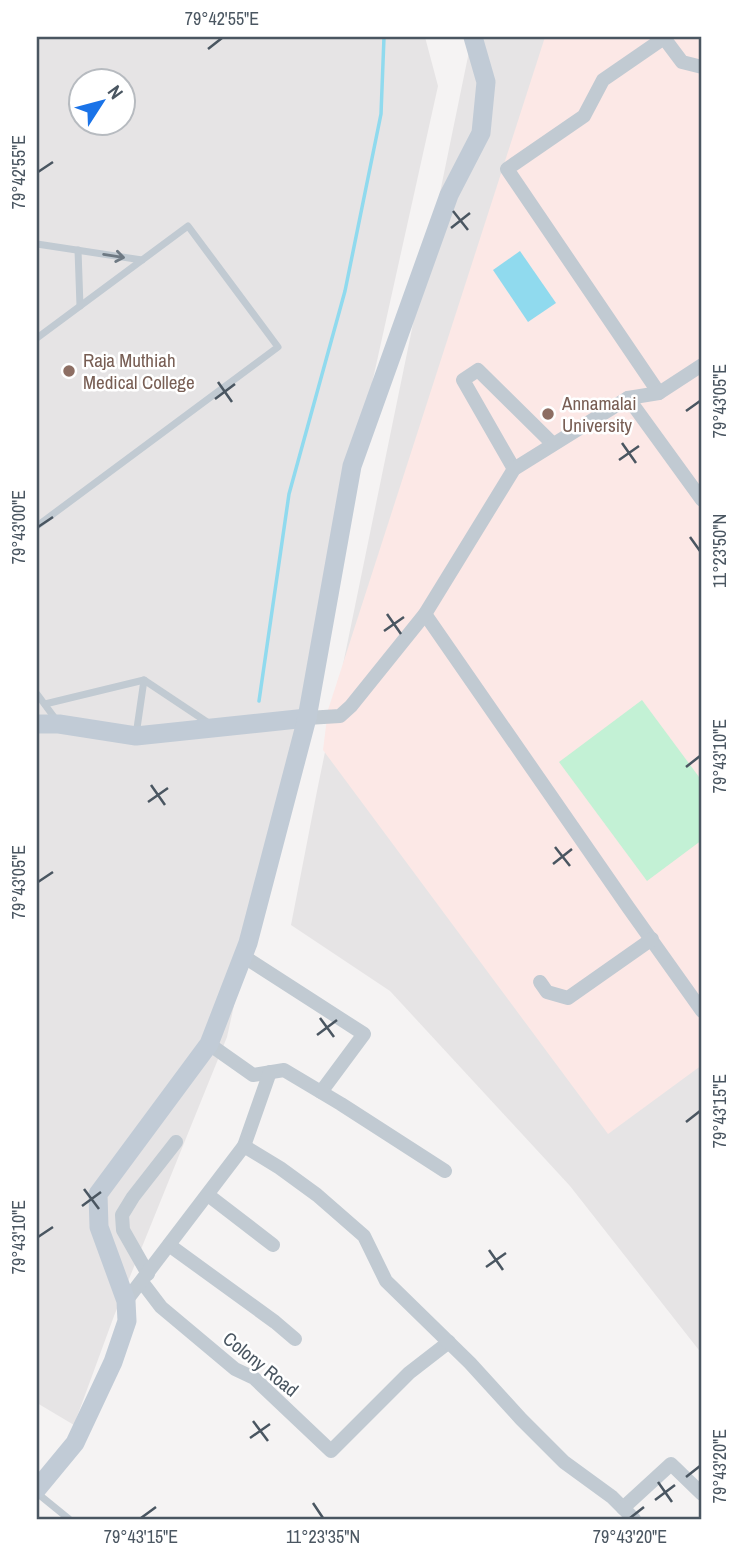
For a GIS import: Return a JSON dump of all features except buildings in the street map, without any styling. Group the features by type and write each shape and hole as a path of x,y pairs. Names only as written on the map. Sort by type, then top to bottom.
{"street":[{"path":"127,1311 99,1227 98,1194 209,1044 248,943 307,718 352,466 449,195 481,133 486,82 473,37"},
{"path":"659,393 507,169 584,116 603,80 664,38 682,62 702,67"},
{"path":"37,724 60,724 136,736 340,716 425,614 514,469 628,398 659,393 702,365"},
{"path":"514,469 463,380 478,370 553,444"},
{"path":"628,398 702,500"},
{"path":"425,614 702,1011"},
{"path":"540,982 547,992 568,998 652,939"},
{"path":"243,956 364,1034 321,1092"},
{"path":"209,1044 253,1075 284,1070 445,1171"},
{"path":"37,1491 75,1443 113,1362 127,1311 145,1278 244,1146 270,1072"},
{"path":"145,1278 123,1230 122,1215 176,1142"},
{"path":"244,1146 317,1195 363,1236 386,1281 470,1363 564,1462 612,1497 634,1519"},
{"path":"208,1195 273,1245"},
{"path":"169,1245 295,1339"},
{"name":"Colony Road","path":"145,1278 161,1307 235,1369 254,1378 331,1451 409,1373 449,1342"},
{"path":"623,1508 671,1464 702,1494"}],"lane":[{"path":"37,338 188,226 278,346 37,526"},
{"path":"37,244 142,260"},
{"path":"78,250 80,306"},
{"path":"45,704 144,680 215,727"},
{"path":"136,736 144,680"},
{"path":"37,694 60,724"},
{"path":"37,1491 69,1519"}],"shaded area":[{"path":"37,37 425,37 438,86 227,1037 114,1316 74,1425 37,1403"},
{"name":"Annamalai University","path":"472,37 702,37 702,1354 570,1186 390,991 291,925"},
{"name":"Annamalai University","path":"545,37 702,37 702,1065 608,1134 323,750 328,710"}],"green space":[{"path":"642,700 702,781 702,840 647,881 559,762"}],"water":[{"path":"520,251 556,303 528,322 493,270"}],"waterway":[{"path":"259,701 289,494 345,291 381,114 384,37"}],"place":[{"name":"Raja Muthiah Medical College","path":"69,371"},
{"name":"Annamalai University","path":"548,414"}]}
